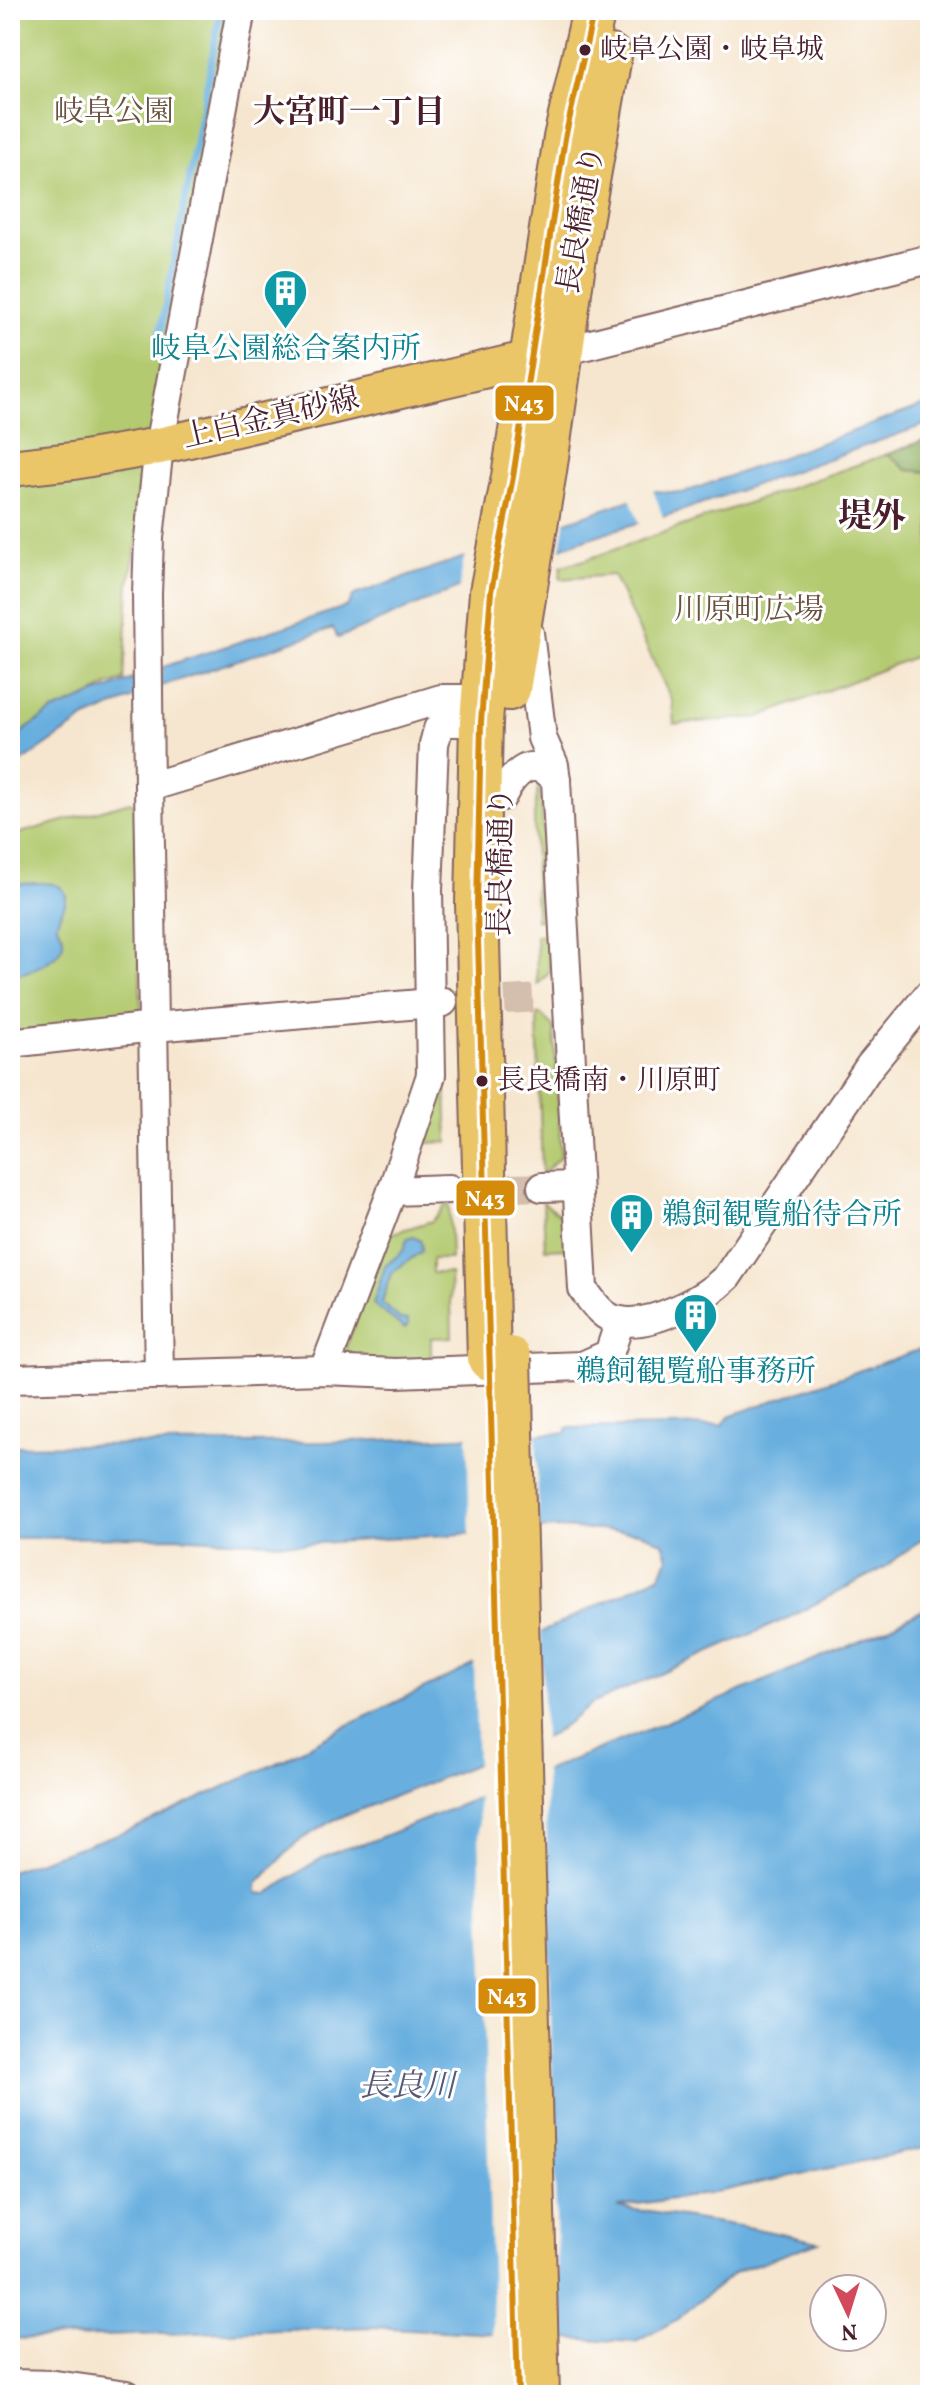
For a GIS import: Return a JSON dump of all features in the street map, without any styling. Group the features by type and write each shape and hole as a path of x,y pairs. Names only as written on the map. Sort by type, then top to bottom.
{"highway":[{"name":"長良橋通り","path":"518,2395 500,1358 502,796 514,591 545,355 565,138 594,10"},
{"name":"長良橋通り","path":"545,355 618,10"},
{"name":"長良橋通り","path":"514,591 482,710 477,807 477,904 500,1358 538,2395"}],"main road":[{"name":"上白金真砂線","path":"10,468 159,446 545,355"}],"street":[{"path":"159,1375 147,638 149,538 159,446 241,10"},
{"path":"545,355 930,259"},
{"path":"514,591 542,738 554,765 556,780 554,998 577,1186 583,1289 598,1308 620,1321 659,1315 712,1292 727,1277 869,1067 926,1006"},
{"path":"149,782 441,699 482,710"},
{"path":"324,1370 392,1191 431,1075 437,1003 428,890 434,744 438,729 445,722 482,710"},
{"path":"502,796 511,778 522,769 538,767 556,780"},
{"path":"10,1043 154,1027 437,1003"},
{"path":"542,1187 577,1186"},
{"path":"392,1191 449,1189"},
{"path":"10,1379 324,1370 396,1373 582,1366 609,1354 620,1321"},
{"path":"10,2384 55,2385 127,2395"}],"green space":[{"name":"岐阜公園","path":"10,10 240,10 129,583 124,680 108,685 10,743"},
{"path":"930,438 930,472 907,470 888,454"},
{"name":"川原町広場","path":"888,454 907,470 930,472 930,667 919,655 759,717 674,724 672,701 613,575 560,579 561,566"},
{"path":"538,787 548,919 536,920 534,816"},
{"path":"130,802 135,805 141,1008 128,1021 10,1032 10,836"},
{"path":"548,934 550,972 537,985 536,935"},
{"path":"540,1014 554,1027 561,1156 542,1175 537,1015"},
{"path":"445,1065 448,1142 426,1143 426,1141"},
{"path":"449,1202 451,1259 432,1259 432,1273 450,1273 452,1337 431,1338 431,1360 357,1362 349,1357 346,1347 389,1234 432,1221"},
{"path":"543,1202 567,1220 568,1248 545,1249"}],"water":[{"path":"930,403 930,423 672,514 545,554 338,638 333,628 164,685 86,718 10,770 10,740 53,711 163,667 348,606 354,595 656,491 683,493"},
{"path":"14,879 20,884 56,885 65,893 66,900 57,922 63,936 63,945 58,953 40,966 10,976 10,880"},
{"path":"413,1237 421,1241 422,1251 391,1273 382,1303 400,1319 408,1320 408,1326 404,1328 373,1304 385,1266 403,1251 407,1239"},
{"name":"長良川","path":"930,1346 930,1533 884,1568 788,1618 593,1703 553,1734 334,1820 297,1842 257,1884 257,1893 268,1894 313,1863 338,1851 364,1844 701,1708 886,1629 930,1606 930,2147 707,2194 617,2207 819,2242 735,2272 676,2320 636,2342 373,2327 10,2339 10,1871 135,1828 285,1759 338,1730 661,1575 668,1558 663,1543 640,1532 555,1528 303,1544 173,1537 10,1538 10,1446 325,1442 567,1433 567,1428 723,1425 729,1416"}],"pier":[{"path":"653,490 664,520 641,526 630,498"},
{"path":"566,518 560,554 458,593 465,553"},
{"path":"536,1430 539,1533 470,1537 467,1433"},
{"path":"541,1628 544,1741 477,1768 474,1661"},
{"path":"545,1767 559,2341 493,2338 478,1794"}],"waterway":[{"path":"159,340 221,10"}],"tunnel":[{"path":"463,1002 543,998"},
{"path":"467,1189 542,1187"}],"transit line":[{"name":"N43","path":"518,2395 477,904 481,722 491,592 513,477 565,138 594,10"}],"place":[{"name":"岐阜公園・岐阜城","path":"585,50"},
{"name":"岐阜公園総合案内所","path":"286,331"},
{"name":"長良橋南・川原町","path":"482,1081"},
{"name":"鵜飼観覧船待合所","path":"631,1255"},
{"name":"鵜飼観覧船事務所","path":"696,1354"}],"district":[{"name":"大宮町一丁目","path":"349,114"},
{"name":"堤外","path":"872,518"}]}
